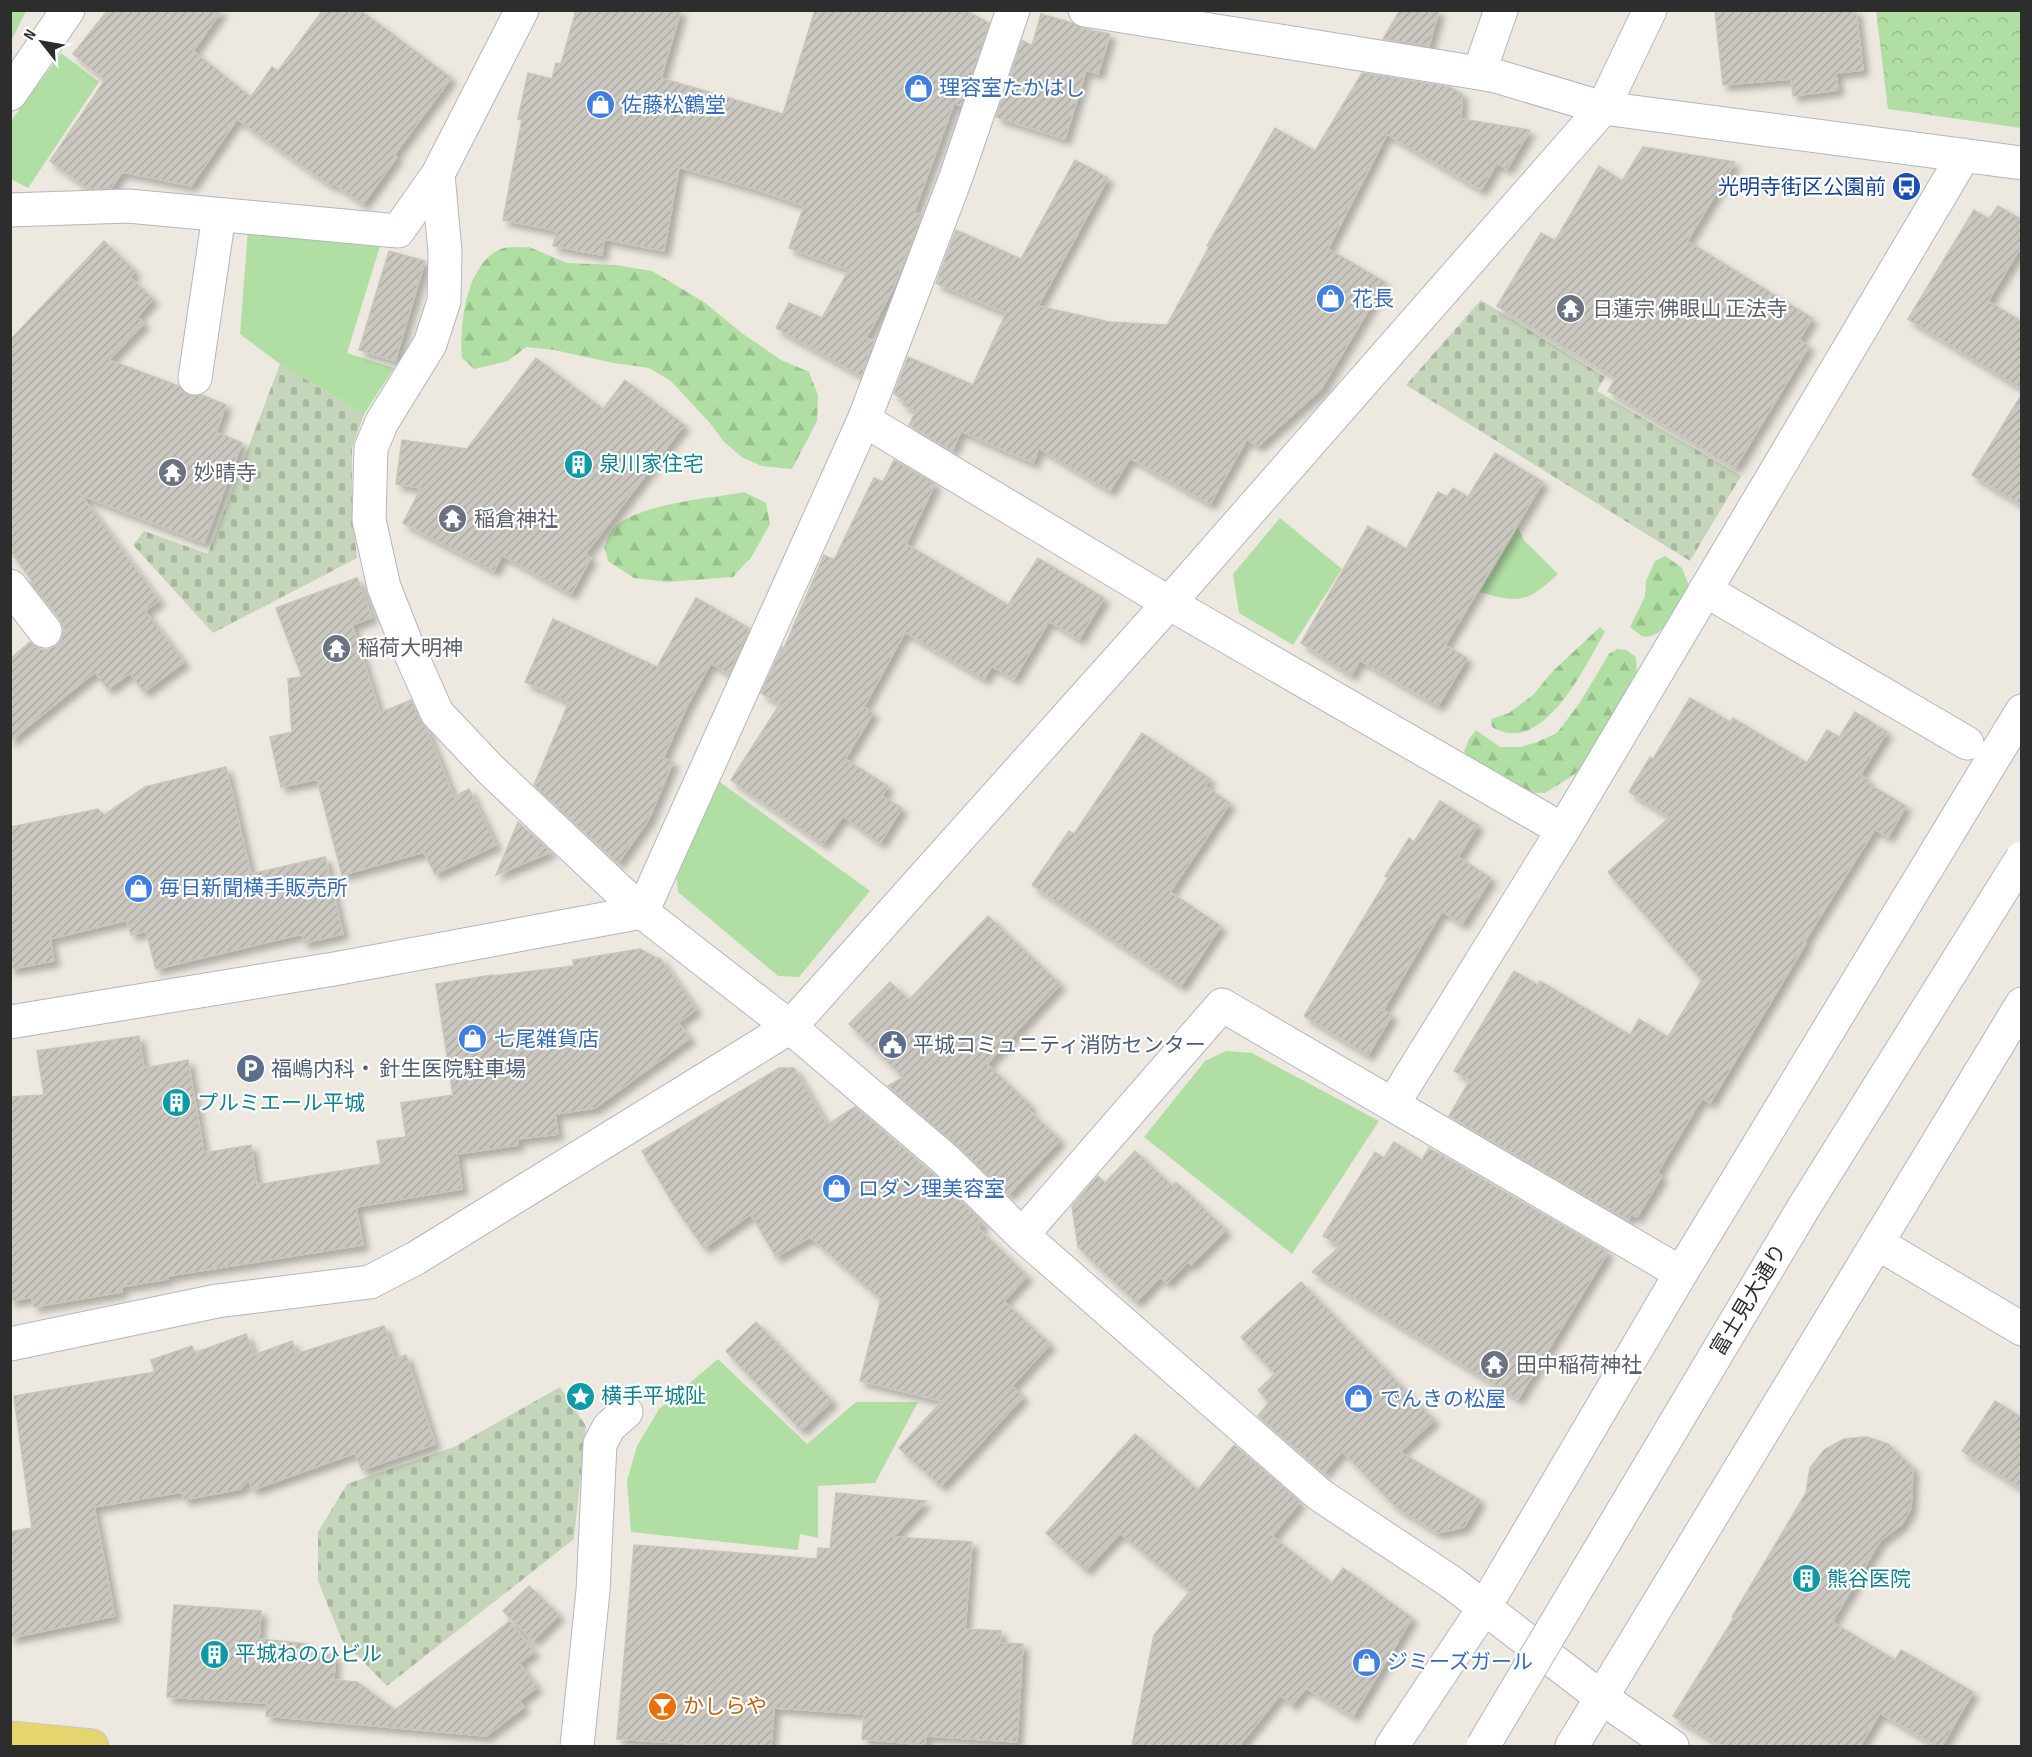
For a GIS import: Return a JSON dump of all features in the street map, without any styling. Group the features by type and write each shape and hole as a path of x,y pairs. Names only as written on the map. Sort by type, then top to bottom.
{"main road":[{"path":"10,1738 92,1746"}],"street":[{"path":"10,94 68,10"},
{"path":"10,210 128,206 398,231 438,174 522,10"},
{"path":"642,912 864,420 956,177 1013,10"},
{"path":"1084,10 1496,76 1603,108 2022,163"},
{"path":"1479,73 1501,10"},
{"path":"10,1344 217,1301 370,1282 416,1258 790,1026 1169,603 1603,108 1650,10"},
{"path":"1393,1104 1563,830 1964,155"},
{"path":"438,174 445,252 444,301 430,344 382,422 371,448 369,520 384,587 402,635 437,713 491,770 642,912 790,1026 945,1159 1022,1235 1320,1495 1451,1582 1602,1698 1672,1746"},
{"path":"195,378 219,215"},
{"path":"864,420 1169,603 1563,830"},
{"path":"10,586 45,631"},
{"path":"1705,590 1967,743"},
{"path":"1392,1746 1484,1608 1681,1274 2022,711"},
{"name":"富士見大通り","path":"1483,1746 1804,1208 2022,858"},
{"path":"10,1022 334,969 642,912"},
{"path":"1572,1746 2022,1004"},
{"path":"1022,1235 1222,1005 1681,1274"},
{"path":"1877,1243 2022,1329"},
{"path":"577,1746 593,1591 600,1444 609,1427 626,1412"}],"green space":[{"path":"10,11 26,11 11,41"},
{"path":"1876,11 2021,11 2021,128 1888,109"},
{"path":"61,53 99,82 28,188 11,179 11,121"},
{"path":"248,229 381,243 347,353 394,368 364,414 280,364 240,334"},
{"path":"529,247 567,263 615,265 652,271 704,302 743,334 781,360 809,372 818,395 817,421 792,469 762,466 743,458 724,442 671,381 649,368 526,347 508,361 474,369 462,358 461,345 464,313 472,281 489,256 501,249"},
{"path":"1481,300 1605,377 1597,391 1741,476 1690,561 1406,385"},
{"path":"280,364 364,414 352,448 352,510 357,558 213,633 133,545 144,531 208,554"},
{"path":"744,492 766,503 770,524 752,556 733,577 667,582 634,578 608,561 604,546 612,531 624,520 639,513 675,503"},
{"path":"1280,518 1342,569 1293,645 1239,613 1233,574"},
{"path":"1518,528 1524,540 1558,574 1539,590 1523,598 1505,598 1480,592"},
{"path":"1665,556 1682,568 1689,586 1664,627 1650,636 1642,636 1630,627 1645,596 1646,581 1655,561"},
{"path":"1600,627 1605,632 1586,666 1560,704 1545,720 1528,730 1511,733 1492,727 1491,719 1509,713 1533,695 1552,672"},
{"path":"1617,649 1626,650 1636,657 1637,678 1593,754 1575,774 1545,793 1528,793 1482,768 1464,752 1469,739 1476,730 1500,747 1521,747 1557,733 1579,704 1609,654"},
{"path":"720,782 870,891 799,977 778,976 678,892 676,874"},
{"path":"1226,1051 1252,1053 1379,1121 1292,1254 1144,1137 1205,1061"},
{"path":"718,1359 807,1444 856,1402 918,1402 875,1483 818,1486 818,1538 800,1534 798,1550 631,1532 627,1481 637,1446 659,1409"},
{"path":"560,1387 586,1426 574,1539 387,1686 342,1640 318,1581 318,1532 347,1484 454,1447"}],"building":[{"path":"108,10 222,10 193,51 251,97 272,67 278,71 323,10 360,10 451,78 394,155 397,157 363,204 333,183 331,186 237,119 191,186 122,172 111,188 89,189 50,161 105,80 73,54"},
{"path":"576,10 681,10 661,78 783,114 815,10 965,10 989,23 961,106 954,103 914,212 922,215 893,289 866,338 874,341 861,376 776,328 789,303 822,318 849,270 789,248 804,206 679,167 664,251 604,239 602,255 553,246 557,231 503,220 522,120 518,119 528,73 552,79 556,63 561,64"},
{"path":"1400,10 1439,10 1429,46 1383,39"},
{"path":"1715,10 1856,10 1863,70 1836,73 1838,90 1793,96 1791,79 1723,85"},
{"path":"1041,14 1081,28 1110,34 1098,74 1086,70 1065,139 996,117 1022,40 1032,46"},
{"path":"1362,73 1450,87 1462,94 1461,119 1530,130 1507,169 1497,163 1481,190 1387,134 1328,249 1385,282 1321,389 1258,446 1247,439 1210,504 1130,458 1110,491 1039,448 1033,463 961,431 952,451 909,425 916,411 903,405 904,400 894,394 908,357 973,385 1006,313 936,283 956,230 1021,259 1075,160 1108,178 1038,306 1109,322 1167,325 1209,247 1207,246 1275,128 1315,151"},
{"name":"日蓮宗 佛眼山 正法寺","path":"1643,147 1735,162 1687,241 1812,318 1799,340 1809,346 1735,468 1608,391 1616,378 1497,306 1541,233 1555,241 1599,166 1622,181"},
{"path":"1998,206 2022,220 2022,245 1988,301 2022,322 2022,389 1908,319 1974,210 1989,219"},
{"path":"104,241 135,271 130,277 153,299 137,317 144,323 109,360 179,386 184,393 192,396 202,395 226,405 216,432 242,443 204,543 81,495 159,600 145,611 184,662 144,692 130,673 108,689 95,672 10,741 10,659 30,642 39,649 47,650 56,646 62,639 64,629 60,619 30,582 32,581 10,550 10,340"},
{"path":"389,251 425,261 395,361 359,350"},
{"path":"536,358 603,409 625,380 684,425 585,554 591,558 571,594 502,555 494,571 403,523 421,488 396,484 402,440 467,449"},
{"path":"2022,394 2022,505 1972,475"},
{"path":"1495,453 1543,482 1445,645 1467,658 1438,706 1360,660 1351,675 1301,643 1368,526 1406,549 1438,492 1447,497 1453,488 1468,497"},
{"path":"894,460 935,484 906,544 1008,605 1038,558 1104,598 1079,639 1049,621 1014,679 992,666 984,679 905,632 864,707 873,713 845,759 888,786 882,796 902,808 880,843 843,816 823,844 731,780 780,704 761,693 782,647 784,648 824,555 834,560 874,478 883,482"},
{"path":"357,578 372,617 352,625 380,713 411,700 420,721 426,728 454,797 469,789 496,845 435,874 424,852 342,875 317,779 281,787 270,737 292,732 288,679 302,677 276,608"},
{"path":"696,598 749,628 729,674 711,663 687,706 663,758 673,762 649,819 618,863 534,785 569,702 525,682 553,619 657,667"},
{"path":"1690,698 1730,722 1733,718 1807,763 1827,730 1839,737 1855,712 1887,732 1860,775 1869,780 1867,783 1906,806 1888,837 1875,829 1804,942 1806,943 1710,1103 1702,1098 1657,1173 1662,1176 1637,1217 1631,1214 1628,1220 1449,1116 1470,1080 1454,1071 1514,971 1538,985 1540,981 1630,1035 1639,1019 1668,1037 1702,980 1608,872 1670,817 1629,792 1650,757 1653,759"},
{"path":"1142,733 1210,779 1205,786 1230,803 1170,892 1221,926 1181,986 1032,885 1069,831 1074,834"},
{"path":"226,767 251,874 325,857 343,934 304,943 302,934 156,969 146,931 131,935 127,920 50,939 54,961 10,969 10,827 98,809 104,815 145,787"},
{"path":"1440,801 1478,825 1458,857 1491,878 1462,924 1442,911 1383,1010 1392,1015 1368,1055 1304,1016 1388,878 1385,876 1409,838 1414,842"},
{"path":"518,822 551,852 496,875"},
{"path":"988,916 1060,984 987,1064 1031,1106 1028,1109 1060,1140 1008,1195 957,1145 888,1086 903,1077 849,1024 890,982 909,1000"},
{"path":"640,949 660,958 696,1009 678,1023 690,1038 595,1108 555,1114 558,1134 518,1139 518,1145 457,1154 462,1189 356,1207 363,1245 167,1276 168,1279 121,1287 122,1292 34,1307 32,1297 10,1301 10,1097 44,1095 37,1051 139,1036 144,1068 188,1060 204,1153 251,1145 257,1185 381,1164 377,1141 406,1137 401,1103 453,1095 436,984 574,966 573,960"},
{"path":"779,1068 794,1068 827,1125 855,1107 932,1173 983,1223 978,1228 1027,1276 1004,1301 1050,1344 1012,1386 1023,1397 941,1486 899,1448 942,1401 860,1381 881,1299 810,1237 776,1257 751,1214 704,1248 676,1208 642,1151"},
{"path":"1394,1142 1422,1160 1429,1148 1608,1252 1518,1399 1312,1272 1340,1246 1323,1236 1375,1152 1384,1158"},
{"path":"1135,1151 1172,1186 1176,1182 1226,1230 1191,1265 1188,1262 1167,1283 1160,1277 1136,1302 1078,1247 1072,1206 1098,1176 1105,1183"},
{"path":"1301,1282 1434,1420 1400,1452 1480,1500 1464,1527 1438,1533 1397,1508 1342,1451 1324,1473 1258,1416 1269,1402 1258,1390 1275,1374 1241,1337"},
{"path":"756,1322 832,1401 801,1430 726,1351"},
{"path":"384,1326 395,1359 406,1355 435,1444 362,1470 355,1453 252,1490 249,1480 240,1489 184,1500 182,1492 94,1507 115,1616 10,1638 10,1532 32,1528 14,1396 155,1372 151,1360 192,1346 195,1353 246,1334 254,1355 292,1341 296,1354"},
{"path":"1995,1401 2022,1418 2022,1489 1962,1451"},
{"path":"1135,1434 1198,1490 1234,1445 1300,1502 1272,1536 1332,1583 1343,1568 1412,1618 1353,1716 1306,1688 1292,1705 1280,1695 1239,1746 1132,1746 1154,1635 1190,1591 1120,1533 1086,1570 1046,1533"},
{"path":"1867,1437 1888,1444 1913,1468 1911,1508 1902,1524 1880,1541 1832,1622 1895,1660 1901,1650 1973,1692 1942,1746 1937,1746 1880,1713 1860,1746 1722,1746 1673,1716 1734,1618 1732,1617 1806,1493 1810,1468 1824,1450 1844,1439"},
{"path":"836,1493 926,1501 893,1537 972,1542 965,1629 1001,1631 1001,1643 1023,1644 1017,1742 926,1736 925,1745 862,1739 864,1714 774,1708 771,1746 726,1746 617,1739 634,1545 817,1559 818,1548 830,1549"},
{"path":"529,1586 559,1615 533,1641 503,1611"},
{"path":"174,1605 261,1611 259,1639 309,1644 309,1653 335,1655 334,1680 357,1682 395,1710 510,1621 534,1652 519,1663 537,1687 519,1701 524,1707 486,1736 266,1716 267,1703 167,1697"}],"place":[{"name":"理容室たかはし","path":"918,88"},
{"name":"佐藤松鶴堂","path":"600,105"},
{"name":"光明寺街区公園前","path":"1907,187"},
{"name":"花長","path":"1331,299"},
{"name":"日蓮宗 佛眼山 正法寺","path":"1571,309"},
{"name":"泉川家住宅","path":"578,464"},
{"name":"妙晴寺","path":"173,473"},
{"name":"稲倉神社","path":"453,519"},
{"name":"稲荷大明神","path":"337,648"},
{"name":"毎日新聞横手販売所","path":"138,888"},
{"name":"七尾雑貨店","path":"473,1039"},
{"name":"平城コミュニティ消防センター","path":"892,1045"},
{"name":"福嶋内科・ 針生医院駐車場","path":"250,1069"},
{"name":"プルミエール平城","path":"176,1103"},
{"name":"ロダン理美容室","path":"837,1189"},
{"name":"田中稲荷神社","path":"1495,1365"},
{"name":"横手平城阯","path":"580,1396"},
{"name":"でんきの松屋","path":"1359,1399"},
{"name":"熊谷医院","path":"1806,1579"},
{"name":"平城ねのひビル","path":"214,1654"},
{"name":"ジミーズガール","path":"1366,1662"},
{"name":"かしらや","path":"662,1706"}]}
